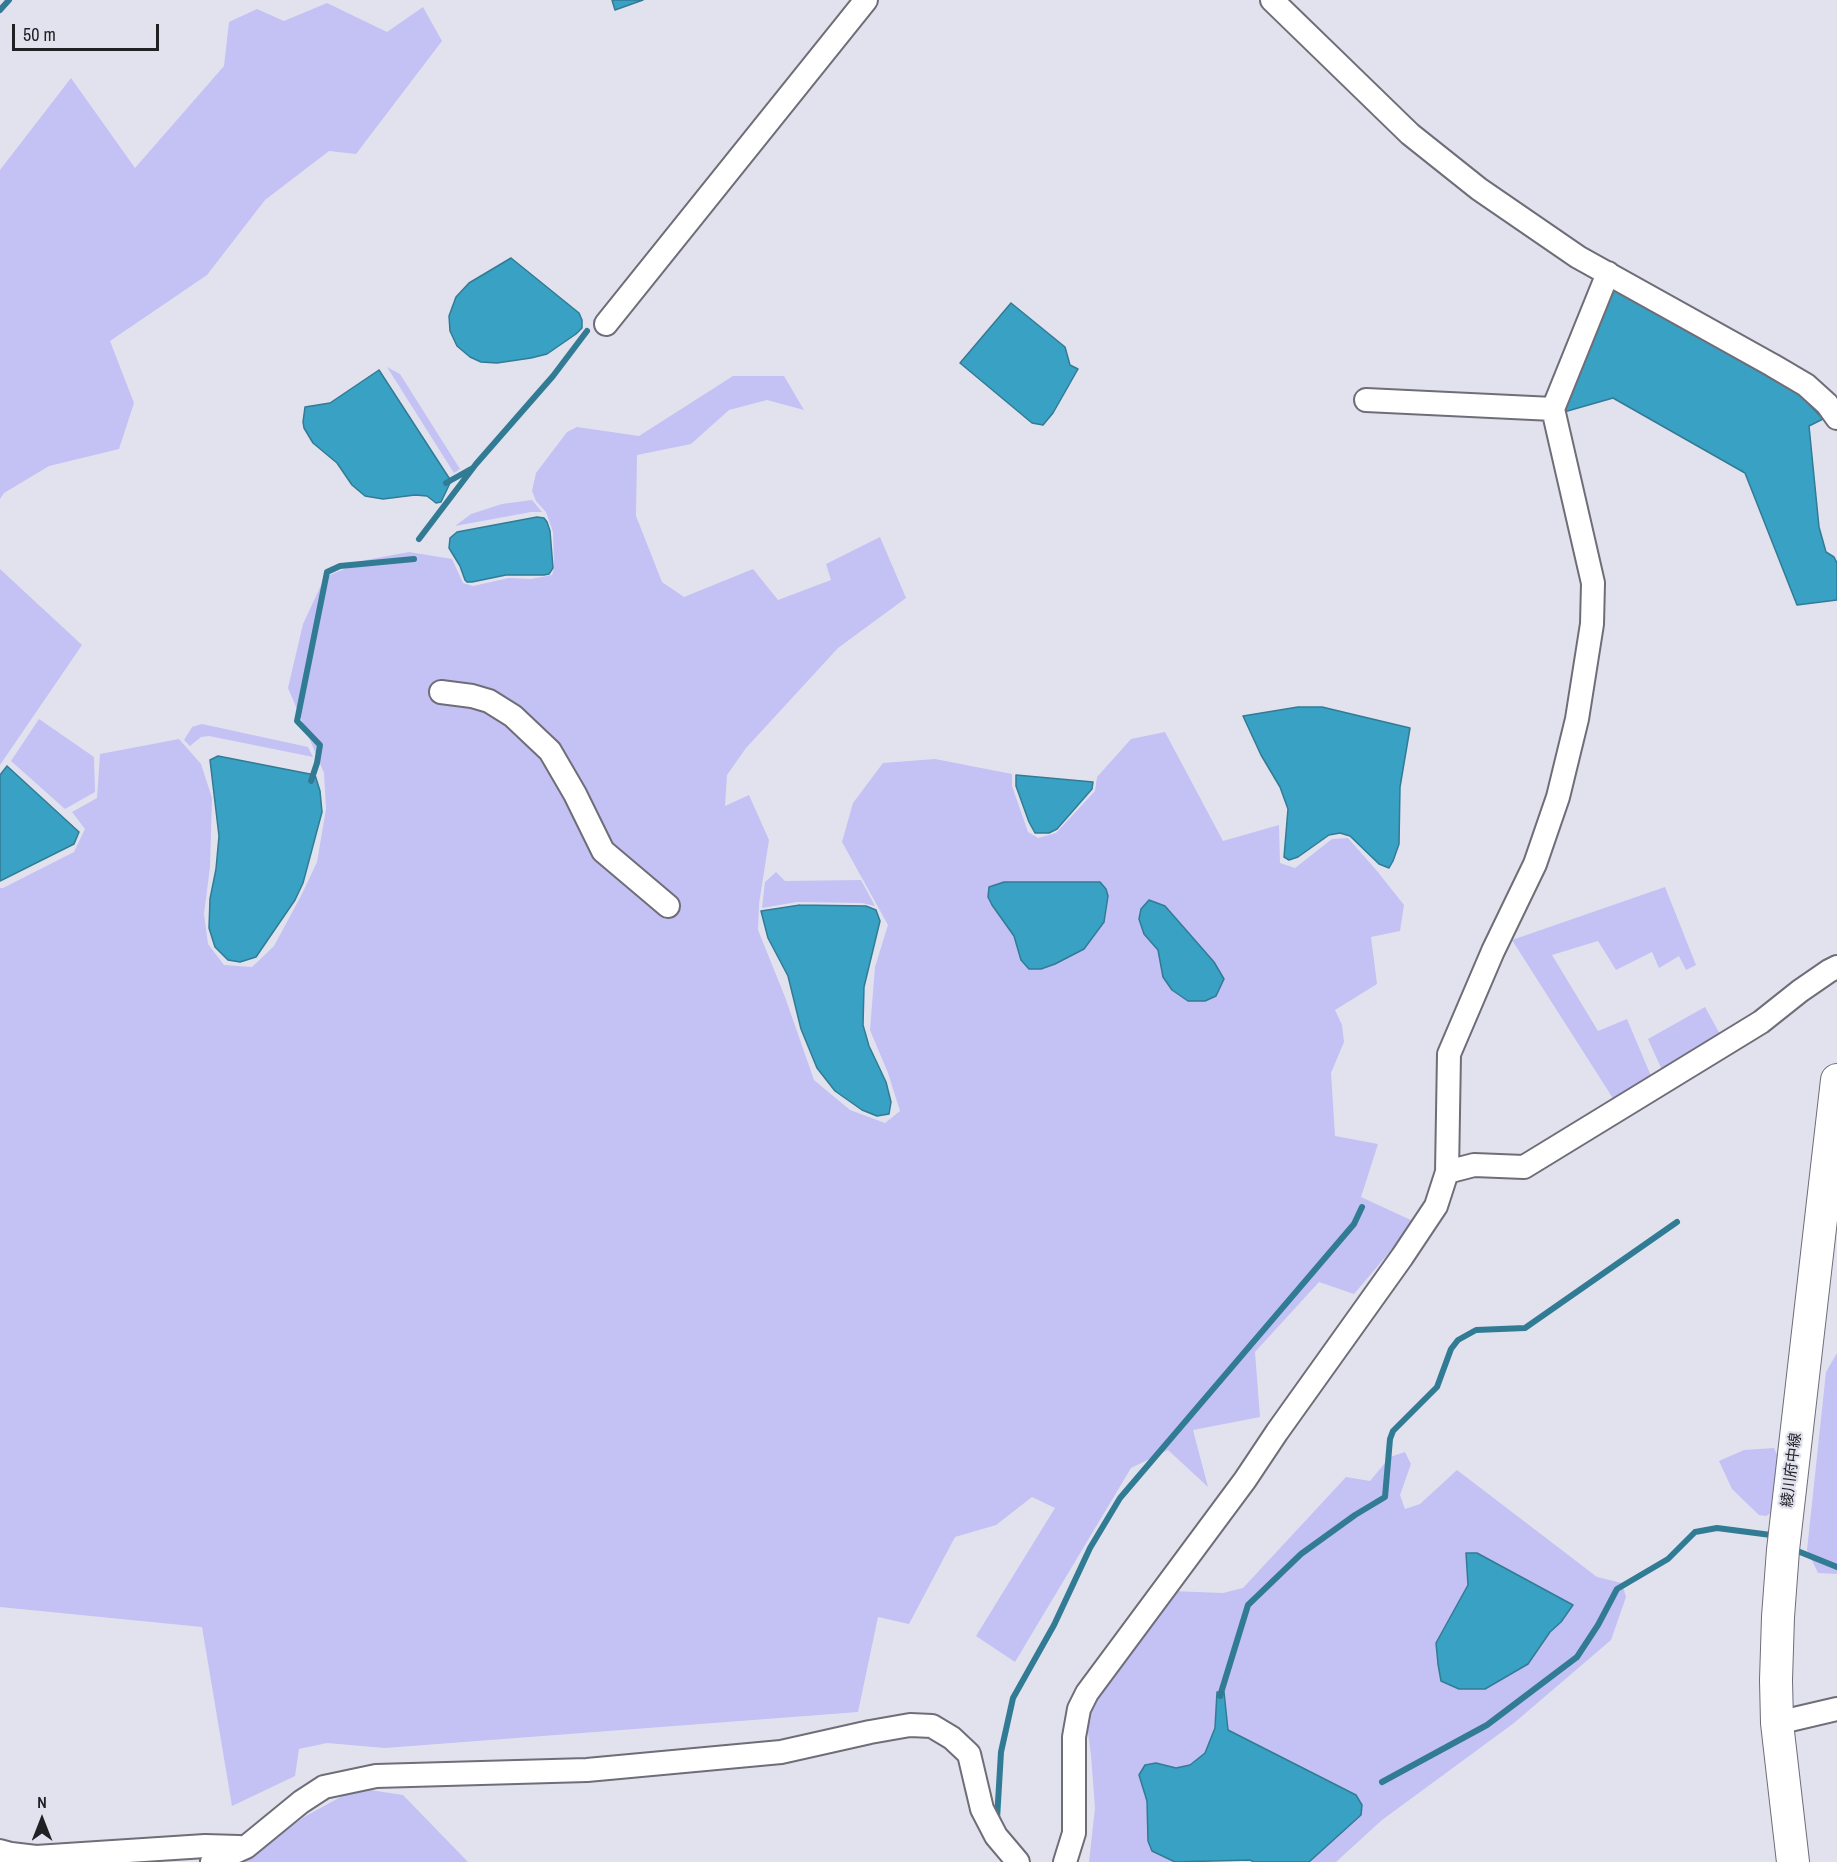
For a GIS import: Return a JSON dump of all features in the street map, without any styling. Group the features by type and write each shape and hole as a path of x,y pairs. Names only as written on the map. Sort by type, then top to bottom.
{"main road":[{"name":"綾川府中線","path":"1793,1862 1777,1724 1777,1638 1783,1550 1837,1080"}],"street":[{"path":"606,324 866,0"},
{"path":"1272,0 1410,134 1479,189 1578,257 1806,385 1827,404 1837,418"},
{"path":"1065,1862 1074,1833 1074,1737 1079,1709 1087,1693 1245,1480 1436,1206 1447,1172 1449,1054 1492,951 1535,864 1558,797 1577,719 1592,624 1593,583 1553,409 1608,273"},
{"path":"1366,400 1553,409"},
{"path":"441,692 489,701 513,716 550,751 575,794 603,851 668,906"},
{"path":"1447,1172 1474,1165 1524,1167 1761,1022 1800,991 1837,968"},
{"path":"1777,1724 1837,1709"},
{"path":"212,1862 246,1847 301,1802 324,1787 376,1776 587,1770 781,1752 910,1725 932,1726 952,1738 969,1754 982,1809 996,1836 1018,1862"},
{"path":"0,1851 36,1857 205,1846 246,1847"}],"shaded area":[{"path":"612,0 643,0 615,10"},
{"path":"327,3 387,32 423,7 442,41 356,154 329,151 265,200 207,275 110,341 134,403 119,449 49,466 4,493 0,499 0,170 71,78 135,168 224,66 229,22 257,9 284,21"},
{"path":"511,258 579,313 582,328 547,354 497,363 481,362 470,357 457,346 450,331 449,316 456,297 469,283"},
{"path":"1613,288 1799,394 1823,419 1809,426 1819,527 1826,552 1834,557 1837,563 1837,600 1797,605 1745,473 1613,398 1564,412"},
{"path":"1011,303 1065,347 1070,365 1078,369 1053,413 1043,425 1032,423 960,363"},
{"path":"387,367 400,374 460,469 454,473"},
{"path":"379,370 451,481 441,502 436,503 427,496 415,495 383,499 365,496 352,485 337,463 313,443 304,428 305,407 330,403"},
{"path":"733,376 784,376 804,410 767,400 729,410 691,444 637,455 636,516 662,582 684,597 753,569 778,600 831,580 826,564 880,537 906,598 838,648 746,748 727,775 725,806 749,795 769,840 759,904 758,930 785,997 814,1080 850,1110 885,1123 900,1111 888,1073 870,1030 875,967 888,925 842,842 853,803 883,763 935,759 1012,774 1012,786 1028,832 1038,838 1056,833 1095,791 1097,777 1131,739 1165,732 1223,841 1279,825 1280,863 1295,868 1332,839 1348,838 1404,905 1400,931 1371,937 1377,984 1335,1010 1342,1025 1344,1042 1331,1073 1335,1136 1378,1144 1361,1197 1415,1222 1354,1294 1319,1282 1255,1352 1260,1417 1193,1430 1208,1487 1168,1450 1131,1468 1015,1662 976,1636 1055,1508 1032,1497 996,1525 955,1537 909,1624 878,1617 858,1712 385,1748 327,1743 299,1749 295,1776 232,1806 202,1627 0,1607 0,888 74,852 85,829 72,812 97,798 100,754 179,739 201,764 212,798 210,867 204,914 208,944 224,965 252,967 274,946 317,862 326,809 324,773 288,688 303,624 325,577 366,560 409,552 452,559 463,583 473,586 509,578 531,579 552,575 554,568 553,532 546,512 536,501 532,491 536,473 567,432 577,427 639,436","holes":["1005,882 1100,882 1084,949 1041,969 1021,960"]},
{"path":"532,500 542,512 455,526 471,514 502,504"},
{"path":"537,517 544,518 550,531 553,568 549,574 506,575 472,582 465,580 449,548 450,538 457,532"},
{"path":"0,569 82,645 0,765"},
{"path":"1298,707 1322,707 1410,728 1400,787 1399,844 1389,868 1379,864 1350,836 1340,833 1329,835 1298,857 1289,860 1284,857 1288,809 1280,787 1261,755 1243,716"},
{"path":"39,719 94,757 95,792 65,809 11,761"},
{"path":"202,724 308,747 313,757 209,736 201,737 190,746 184,740 192,727"},
{"path":"218,756 315,775 320,791 322,812 303,883 295,900 256,957 240,962 228,960 215,947 209,928 210,899 219,836 210,760"},
{"path":"7,766 79,832 74,844 0,881 0,775"},
{"path":"1016,775 1093,782 1092,789 1057,829 1049,833 1035,833 1016,786"},
{"path":"776,872 785,881 861,880 875,906 862,903 797,902 762,908 765,882"},
{"path":"1004,882 1100,882 1108,896 1104,922 1084,949 1055,964 1041,969 1029,969 1021,960 1014,936 988,897 989,887"},
{"path":"1665,887 1696,965 1686,970 1679,956 1659,968 1652,952 1616,970 1598,941 1552,955 1598,1031 1627,1019 1651,1076 1614,1100 1512,940"},
{"path":"1149,900 1165,906 1214,962 1224,979 1216,996 1205,1001 1188,1001 1172,990 1163,977 1158,950 1144,934 1139,919 1141,909"},
{"path":"800,905 866,906 876,910 880,921 864,987 863,1025 869,1046 886,1082 891,1102 889,1114 877,1116 862,1110 835,1091 817,1068 801,1029 788,976 768,938 761,911"},
{"path":"1705,1007 1721,1036 1662,1070 1648,1039"},
{"path":"1837,1353 1837,1574 1818,1573 1807,1550 1826,1372"},
{"path":"1774,1448 1782,1465 1771,1513 1766,1516 1759,1515 1732,1489 1719,1461 1744,1450"},
{"path":"1405,1452 1411,1464 1400,1495 1405,1509 1420,1504 1457,1470 1597,1577 1622,1583 1626,1597 1611,1640 1514,1723 1382,1820 1336,1862 1309,1862 1361,1815 1356,1795 1227,1730 1224,1692 1217,1692 1215,1728 1205,1753 1190,1765 1176,1768 1156,1763 1139,1774 1147,1801 1148,1841 1152,1851 1175,1862 1089,1862 1095,1808 1087,1725 1095,1701 1171,1591 1223,1593 1243,1588 1346,1477 1370,1481 1390,1457","holes":["1466,1553 1561,1622 1550,1632 1528,1664 1436,1643 1468,1585"]},
{"path":"1466,1553 1477,1553 1573,1605 1561,1622 1550,1632 1528,1664 1485,1689 1459,1689 1441,1681 1438,1664 1436,1643 1468,1585"},
{"path":"1217,1692 1224,1692 1228,1730 1356,1795 1362,1805 1361,1815 1309,1862 1254,1862 1250,1860 1175,1862 1152,1851 1148,1841 1147,1801 1139,1775 1145,1765 1156,1763 1176,1768 1190,1765 1205,1753 1215,1728"},
{"path":"357,1788 403,1795 468,1862 244,1862 304,1817"}],"waterway":[{"path":"0,10 9,0"},
{"path":"419,539 476,464 553,376 587,331"},
{"path":"446,483 471,469"},
{"path":"311,781 320,745 297,721 327,572 340,566 414,559"},
{"path":"997,1819 1001,1752 1013,1698 1054,1625 1090,1548 1120,1498 1354,1224 1362,1207"},
{"path":"1220,1696 1248,1605 1301,1554 1355,1515 1385,1497 1390,1439 1393,1431 1437,1387 1451,1349 1458,1340 1476,1330 1525,1328 1677,1222"},
{"path":"1382,1782 1487,1725 1577,1657 1598,1625 1617,1589 1668,1559 1695,1532 1717,1528 1771,1535"},
{"path":"1800,1552 1837,1567"}]}
